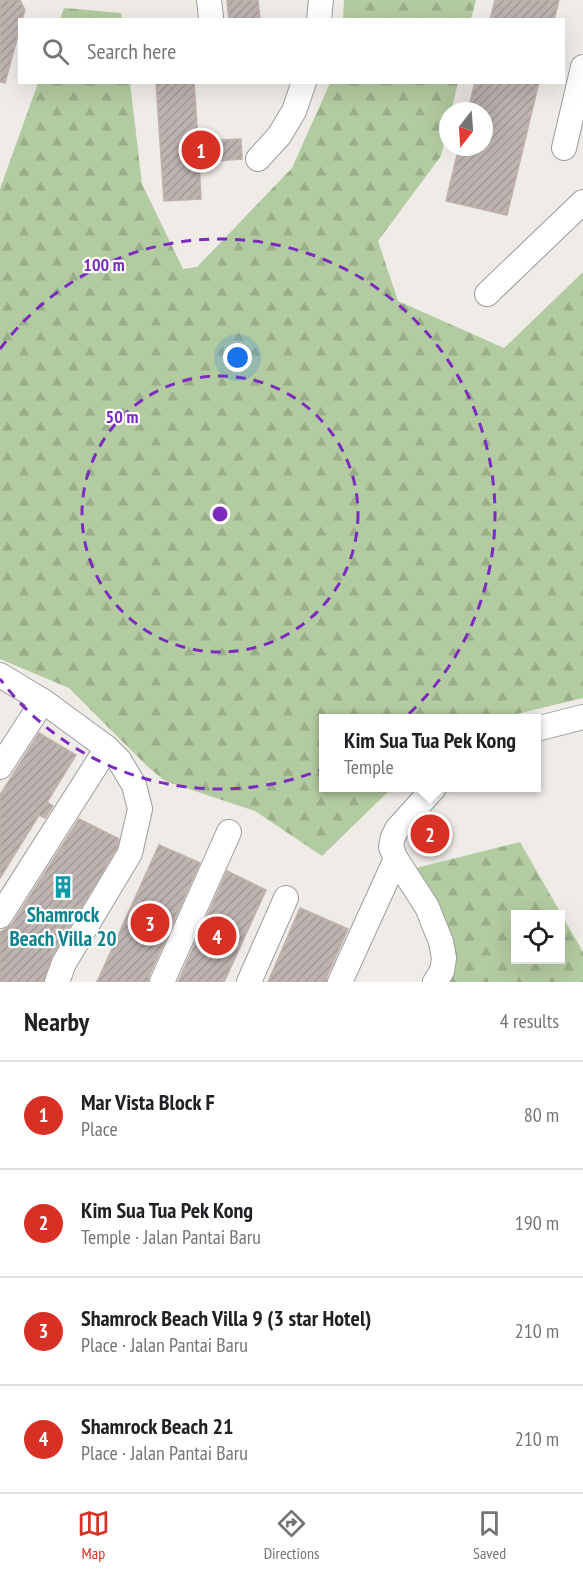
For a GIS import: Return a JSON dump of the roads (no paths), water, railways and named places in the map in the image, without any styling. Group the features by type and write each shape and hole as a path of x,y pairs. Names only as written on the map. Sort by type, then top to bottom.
{"street":[{"path":"319,18 321,0"},
{"path":"564,148 583,67"},
{"path":"258,159 279,136 294,111 303,84"},
{"path":"487,294 583,202"},
{"path":"0,675 43,701 107,748 119,760 134,784 140,809 130,853 64,963 57,982"},
{"path":"0,767 43,701"},
{"path":"541,728 583,717"},
{"path":"0,916 107,748"},
{"path":"425,792 397,829 391,847 396,859 427,907 441,942 444,958 442,971 435,982"},
{"path":"162,982 229,832"},
{"path":"340,982 396,859"},
{"path":"249,982 286,898"}],"place":[{"name":"Mar Vista Block F","path":"201,150"},
{"name":"Kim Sua Tua Pek Kong","path":"430,834"},
{"name":"Shamrock Beach Villa 20","path":"63,887"},
{"name":"Shamrock Beach Villa 9 (3 star Hotel)","path":"150,923"},
{"name":"Shamrock Beach 21","path":"217,936"}]}
